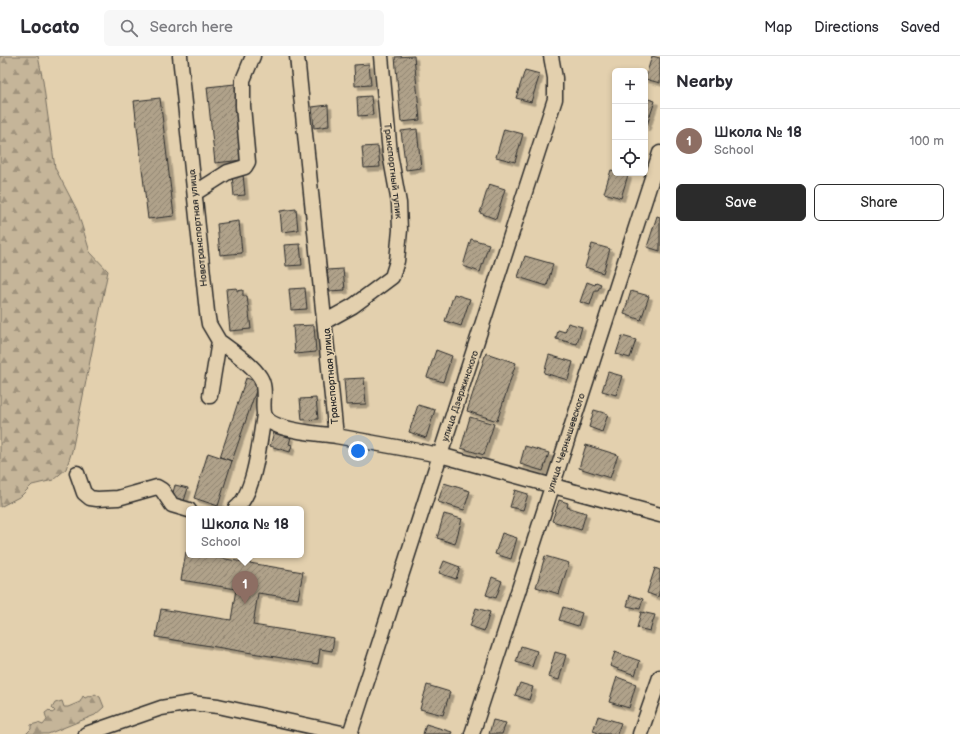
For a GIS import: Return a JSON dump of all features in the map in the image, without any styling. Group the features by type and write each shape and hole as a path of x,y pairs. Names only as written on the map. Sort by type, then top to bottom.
{"street":[{"name":"Новотранспортная улица","path":"180,56 209,324 219,341 260,377 264,389 264,415 249,485 243,502 238,506"},
{"path":"195,193 228,172 245,166 248,162 243,106 243,80 253,56"},
{"name":"Транспортная улица","path":"297,56 312,213 326,321 336,436 440,455 660,516"},
{"name":"Транспортный тупик","path":"326,321 353,306 392,277 397,261 400,230 399,203 390,154 381,56"},
{"name":"улица Дзержинского","path":"350,734 555,99 555,78 551,56"},
{"name":"улица Чернышевского","path":"472,734 660,153"},
{"path":"210,396 219,341"},
{"path":"264,415 269,422 277,426 336,436"},
{"path":"77,473 82,490 91,498 118,498 157,486 162,490 170,504 186,509"},
{"path":"640,734 660,677"},
{"path":"86,734 167,707 191,703 218,706 346,734"}],"green space":[{"path":"0,56 38,56 55,168 77,210 90,252 108,271 72,451 66,469 53,480 32,485 21,496 0,507"},
{"path":"95,694 100,697 104,707 95,715 48,734 26,734 31,729 31,725 38,723 43,725 47,720 45,713 49,710 52,713 55,711 52,708 55,703 62,701 64,707 68,707 80,702 83,696 85,698 89,696 91,697"}],"building":[{"path":"414,56 420,120 401,122 395,57"},
{"path":"652,56 660,58 660,83 648,80 648,69"},
{"path":"369,64 371,85 355,86 354,65"},
{"path":"525,70 540,74 531,102 516,98"},
{"path":"235,84 243,160 215,163 207,87"},
{"path":"371,96 373,115 358,116 357,97"},
{"path":"160,98 174,216 148,219 134,101"},
{"path":"648,99 655,101 648,122"},
{"path":"328,105 329,126 314,128 312,107"},
{"path":"417,129 421,168 406,170 401,131"},
{"path":"504,129 523,134 515,162 496,157"},
{"path":"378,146 380,167 364,168 362,147"},
{"path":"611,170 612,176 628,176 621,198 604,193"},
{"path":"243,174 245,195 234,196 232,175"},
{"path":"489,184 505,189 496,219 480,213"},
{"path":"296,209 298,230 282,232 280,211"},
{"path":"657,216 660,217 660,251 647,247"},
{"path":"239,221 242,253 220,255 217,224"},
{"path":"471,239 489,244 480,272 463,266"},
{"path":"300,244 302,265 286,266 284,245"},
{"path":"592,244 610,249 603,273 585,267"},
{"path":"525,256 553,264 547,286 518,277"},
{"path":"343,269 345,290 329,291 327,270"},
{"path":"587,282 595,285 596,282 601,284 598,290 595,290 590,305 580,302"},
{"path":"237,288 237,291 243,290 243,296 247,296 251,329 230,331 226,289"},
{"path":"305,288 307,309 291,310 289,289"},
{"path":"631,291 649,296 641,320 624,314"},
{"path":"454,294 470,299 461,326 445,321"},
{"path":"568,323 582,327 577,344 556,339 558,330 565,332"},
{"path":"314,325 316,352 295,354 293,326"},
{"path":"622,336 636,340 630,358 616,354"},
{"path":"436,350 452,356 443,382 427,377"},
{"path":"486,353 516,363 497,421 467,411"},
{"path":"549,355 573,362 568,380 544,373"},
{"path":"608,372 622,376 616,395 602,391"},
{"path":"246,378 259,382 232,461 220,457"},
{"path":"364,378 366,404 346,405 344,379"},
{"path":"316,398 318,419 302,420 300,399"},
{"path":"418,405 435,410 426,438 409,432"},
{"path":"594,410 608,414 602,432 589,427"},
{"path":"470,417 494,424 484,455 461,448"},
{"path":"274,432 291,437 289,444 292,445 290,452 270,446"},
{"path":"586,445 618,455 610,478 579,468"},
{"path":"525,446 549,453 543,471 520,464"},
{"path":"208,453 232,461 218,506 194,498"},
{"path":"444,483 470,491 464,510 438,502"},
{"path":"175,485 188,488 183,504 171,500"},
{"path":"515,490 528,494 523,510 510,507"},
{"path":"559,500 568,503 567,507 586,513 581,530 552,521"},
{"path":"444,514 462,519 455,544 437,538"},
{"path":"502,533 517,538 511,559 495,554"},
{"path":"186,552 186,558 220,558 303,572 298,599 258,593 253,625 334,638 332,651 320,649 318,664 156,637 161,609 231,620 236,589 181,580"},
{"path":"545,556 569,563 559,594 536,587"},
{"path":"444,561 460,567 456,579 439,573"},
{"path":"655,568 660,570 660,589 658,597 647,593"},
{"path":"492,577 502,581 496,598 486,595"},
{"path":"630,595 643,599 640,609 627,606"},
{"path":"563,607 582,613 578,626 559,620"},
{"path":"476,608 490,612 484,631 470,626"},
{"path":"641,612 655,615 650,631 637,628"},
{"path":"521,646 537,651 532,667 516,662"},
{"path":"555,652 566,655 559,680 548,677"},
{"path":"615,652 640,661 635,675 610,666"},
{"path":"617,677 636,684 629,708 609,702"},
{"path":"520,683 533,687 529,700 515,695"},
{"path":"427,685 450,692 443,715 420,709"},
{"path":"598,716 621,723 617,734 601,734 593,731"},
{"path":"493,720 506,723 502,734 489,734"},
{"path":"426,724 452,732 451,734 423,734"}],"place":[{"name":"Школа № 18","path":"245,604"}]}
